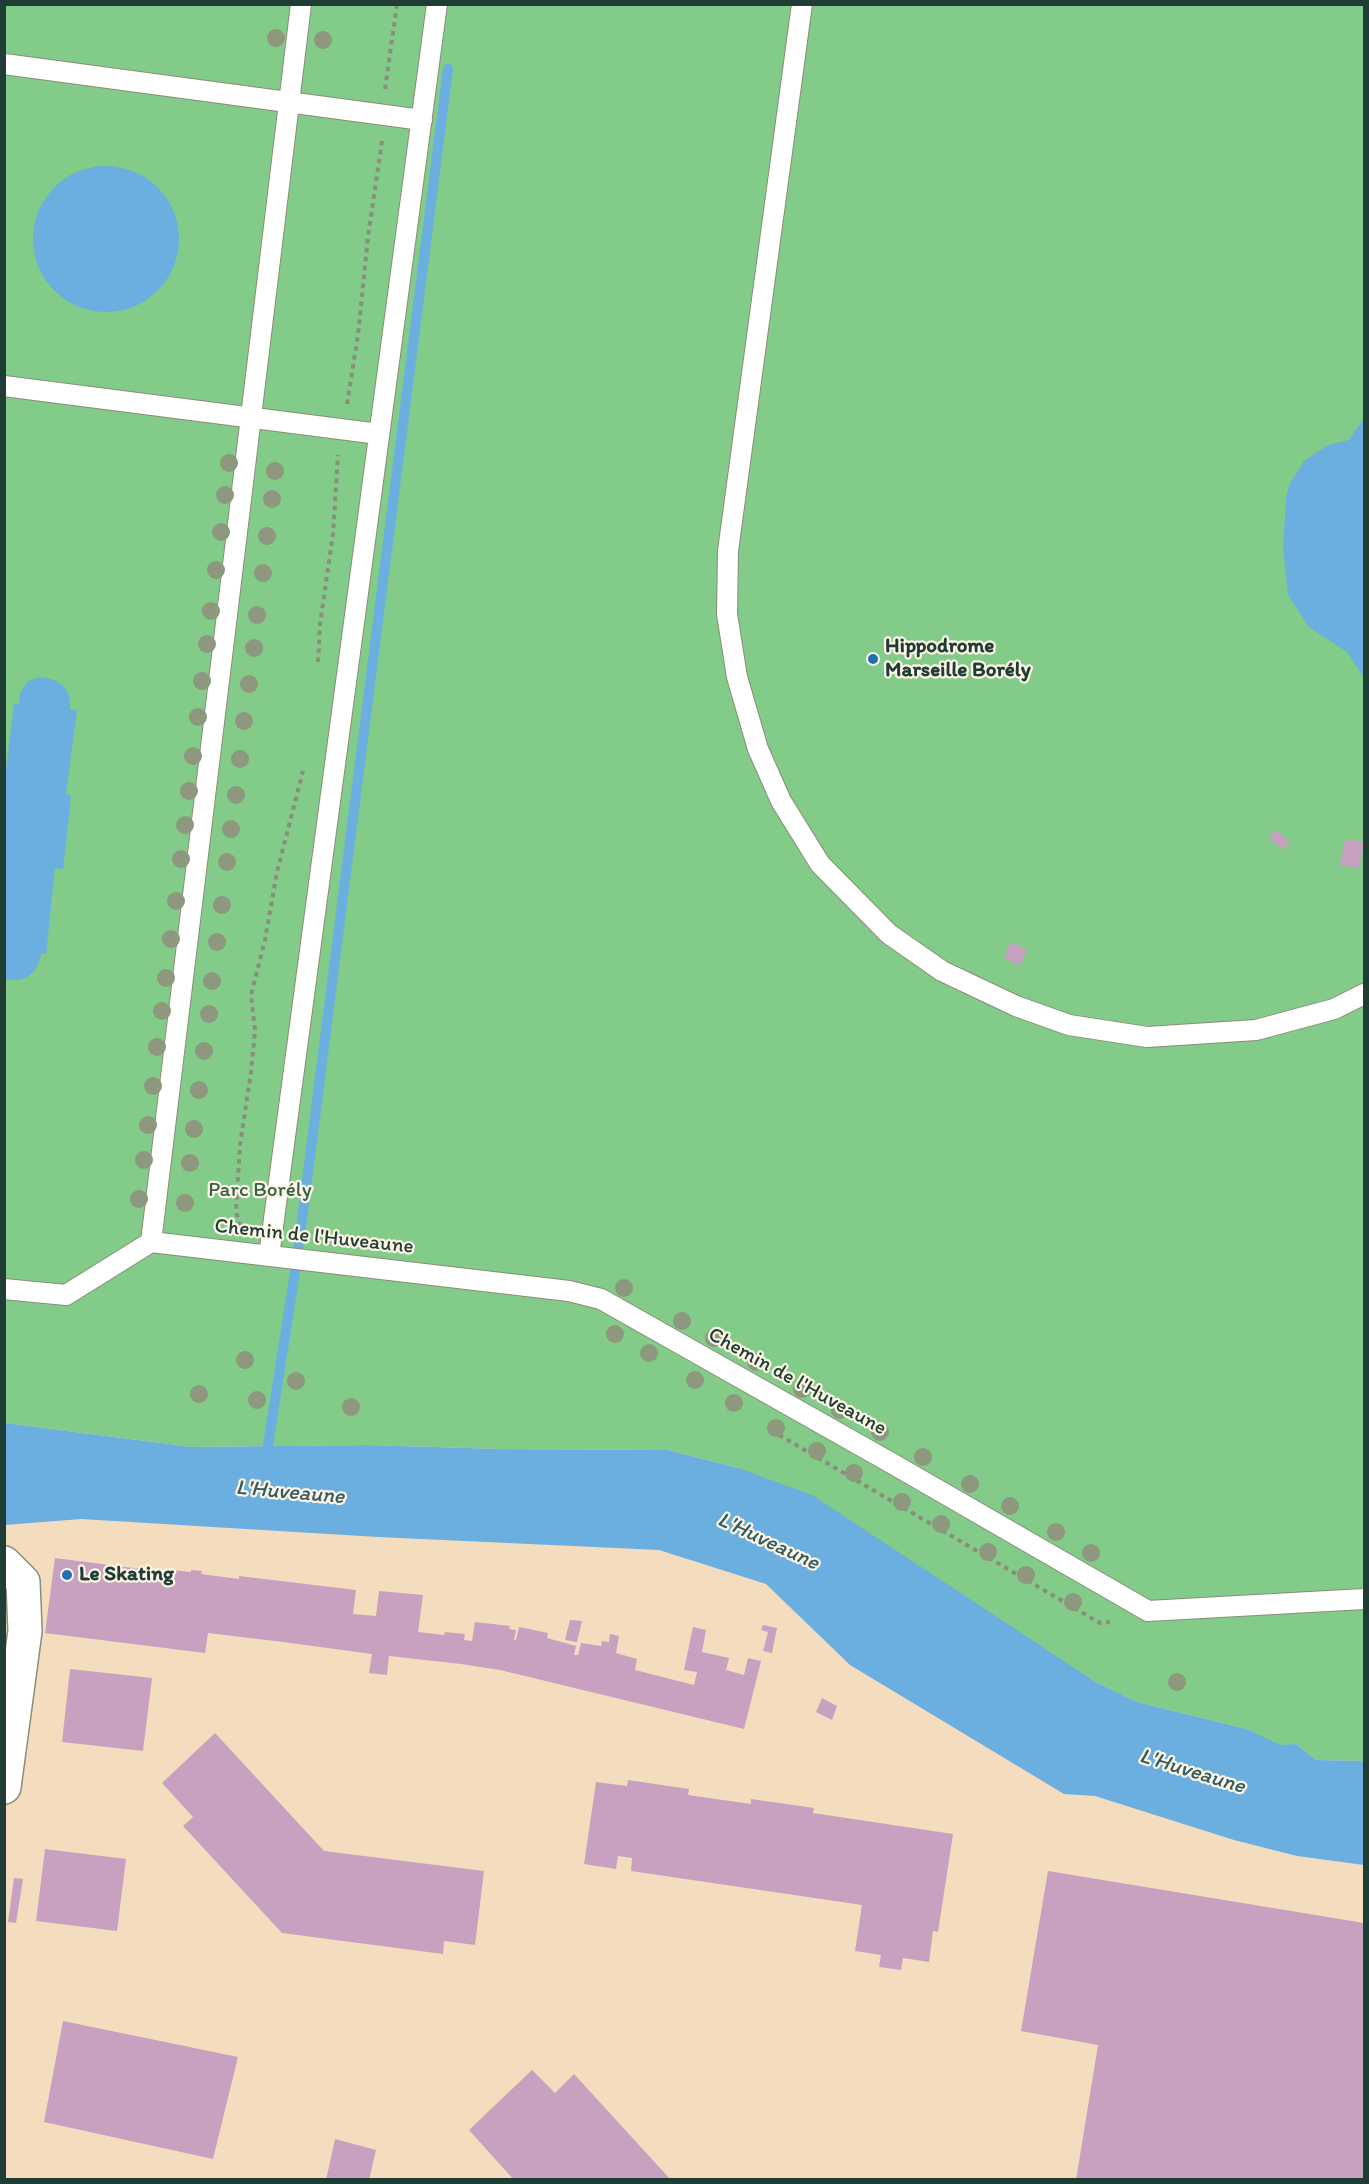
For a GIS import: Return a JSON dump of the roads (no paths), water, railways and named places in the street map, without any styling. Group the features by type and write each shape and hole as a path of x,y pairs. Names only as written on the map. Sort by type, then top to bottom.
{"street":[{"path":"4,1563 23,1582 25,1631 4,1787"}],"lane":[{"path":"4,1289 66,1295 151,1242 301,4"},
{"path":"269,1256 437,4"},
{"path":"802,4 728,551 727,614 737,677 758,749 781,801 820,864 889,934 942,971 1016,1005 1069,1025 1147,1037 1256,1030 1334,1009 1365,994"},
{"path":"4,64 422,120"},
{"path":"4,386 379,434"},
{"name":"Chemin de l'Huveaune","path":"151,1242 569,1291 601,1299 1148,1611 1365,1599"}],"water":[{"path":"106,166 134,172 158,187 173,211 179,239 173,267 158,291 134,306 106,312 78,306 54,291 39,267 33,239 39,211 54,187 78,172"},
{"path":"1364,418 1364,678 1347,652 1309,627 1288,595 1283,548 1289,485 1304,461 1328,445 1349,440"},
{"path":"39,677 63,685 69,695 70,709 77,710 66,794 71,796 63,869 55,868 46,954 41,954 37,967 29,976 11,980 4,978 4,785 14,704 19,704 20,693 28,681"},
{"name":"L'Huveaune","path":"5,1423 192,1447 367,1445 668,1450 738,1468 812,1495 1094,1681 1137,1702 1247,1729 1280,1745 1296,1744 1316,1760 1364,1761 1364,1865 1297,1856 1234,1840 1095,1796 1064,1794 850,1665 766,1584 659,1550 378,1537 81,1519 5,1525"}],"waterway":[{"path":"266,1458 297,1259 448,69"}],"place":[{"name":"Hippodrome Marseille Borély","path":"873,659"},
{"name":"Le Skating","path":"67,1575"}],"park label":[{"name":"Parc Borély","path":"260,1191"}]}
